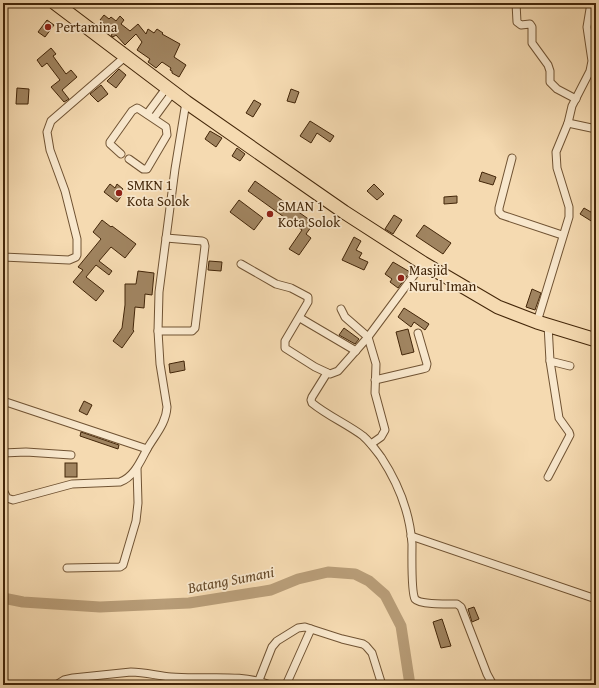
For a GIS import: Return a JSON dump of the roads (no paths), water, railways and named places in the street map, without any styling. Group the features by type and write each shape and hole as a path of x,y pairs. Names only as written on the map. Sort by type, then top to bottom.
{"highway":[{"path":"55,3 186,102 338,208 423,263 498,307 542,324 596,342"}],"street":[{"path":"516,3 517,22 521,25 530,24 532,27 532,43 548,65 550,71 550,82 557,89 577,96"},
{"path":"548,477 570,435 559,418 550,360 542,324 562,235 570,212 557,168 556,152 568,123 572,106 590,72 592,61 587,27 593,15 591,3"},
{"path":"3,257 69,260 76,258 78,239 66,191 50,150 47,132 48,126 51,121 126,56"},
{"path":"147,114 170,90"},
{"path":"154,118 170,90"},
{"path":"3,490 7,498 13,500 72,484 120,482 126,480 137,468 162,425 166,414 167,402 160,364 158,331 159,292 175,169 186,102"},
{"path":"122,154 110,144 110,140 134,109 139,109 166,127 168,132 166,138 147,169 143,169 129,160"},
{"path":"568,123 596,129"},
{"path":"512,158 498,208 499,212 562,235"},
{"path":"158,331 192,331 195,328 205,246 204,242 202,241 166,238"},
{"path":"241,264 279,286 291,288 308,297 308,302 300,318 285,341 285,348 327,373 335,373 368,337 423,263"},
{"path":"341,309 345,317 368,337 376,364 374,393 385,430 381,437 371,444"},
{"path":"300,318 356,351"},
{"path":"375,380 426,368 427,364 418,333"},
{"path":"550,360 570,366"},
{"path":"327,373 312,397 312,403 360,434 371,444 389,469 403,498 411,536 415,599 421,602 457,604 461,606 487,674 493,685"},
{"path":"3,400 147,449"},
{"path":"3,453 71,455"},
{"path":"67,568 120,567 123,565 136,521 138,503 137,468"},
{"path":"411,536 596,599"},
{"path":"259,680 272,647 277,641 298,628 305,627 366,646 372,653 382,685"},
{"path":"286,685 311,629"},
{"path":"56,685 64,680 73,678 141,672 204,681 239,682 259,680 270,685"},
{"path":"170,685 171,677"}],"waterway":[{"name":"Batang Sumani","path":"3,598 23,602 100,607 189,603 271,590 298,579 328,572 355,574 369,581 385,595 401,626 410,685"}],"place":[{"name":"Pertamina","path":"48,27"},
{"name":"SMKN 1 Kota Solok","path":"119,193"},
{"name":"SMAN 1 Kota Solok","path":"270,214"},
{"name":"Masjid Nurul Iman","path":"401,278"}]}
